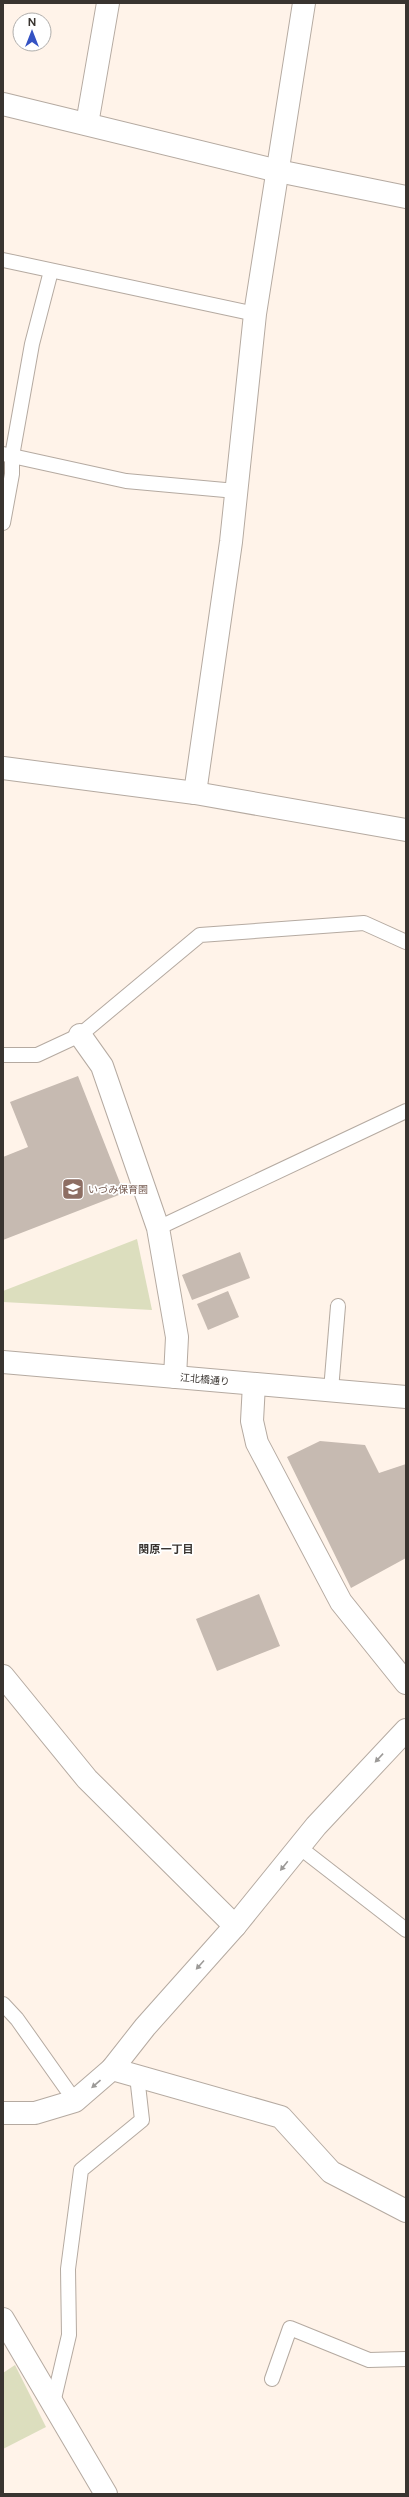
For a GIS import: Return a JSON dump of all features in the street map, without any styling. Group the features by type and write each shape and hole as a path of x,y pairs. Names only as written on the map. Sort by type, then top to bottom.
{"street":[{"path":"86,124 108,3"},
{"path":"195,793 236,491 255,314 304,3"},
{"path":"3,104 278,171 406,197"},
{"path":"3,768 195,793 406,830"},
{"path":"80,1035 102,1066 158,1228 177,1337 175,1377"},
{"name":"江北橋通り","path":"3,1362 406,1397"},
{"path":"254,1384 252,1421 257,1443 342,1602 406,1683"},
{"path":"3,1676 87,1779 235,1926"},
{"path":"3,2113 35,2114 75,2101 112,2069 145,2027 235,1926 299,1847 406,1730"},
{"path":"112,2069 281,2117 331,2172 406,2211"},
{"path":"3,2319 106,2494"}],"lane":[{"path":"3,260 255,314"},
{"path":"3,524 12,474 7,455 32,344 51,271"},
{"path":"7,455 126,481 236,491"},
{"path":"3,1055 38,1055 80,1035 200,936 364,923 406,942"},
{"path":"158,1228 406,1111"},
{"path":"331,1390 338,1306"},
{"path":"299,1847 406,1930"},
{"path":"3,2004 17,2020 75,2101"},
{"path":"53,2403 69,2335 68,2269 81,2170 142,2120 137,2076"},
{"path":"272,2379 290,2328 369,2360 406,2359"}],"green space":[{"path":"137,1239 152,1310 3,1302 3,1291"},
{"path":"15,2365 46,2427 3,2449 3,2373"}],"building":[{"path":"78,1076 124,1193 3,1240 3,1157 28,1147 10,1102"},
{"path":"240,1252 250,1278 192,1300 182,1275"},
{"path":"228,1291 239,1317 208,1330 197,1304"},
{"path":"320,1441 365,1445 379,1473 406,1464 406,1558 351,1588 287,1457"},
{"path":"259,1594 280,1646 217,1671 196,1619"}],"place":[{"name":"いづみ保育園","path":"73,1189"}],"district":[{"name":"関原一丁目","path":"166,1549"}]}
